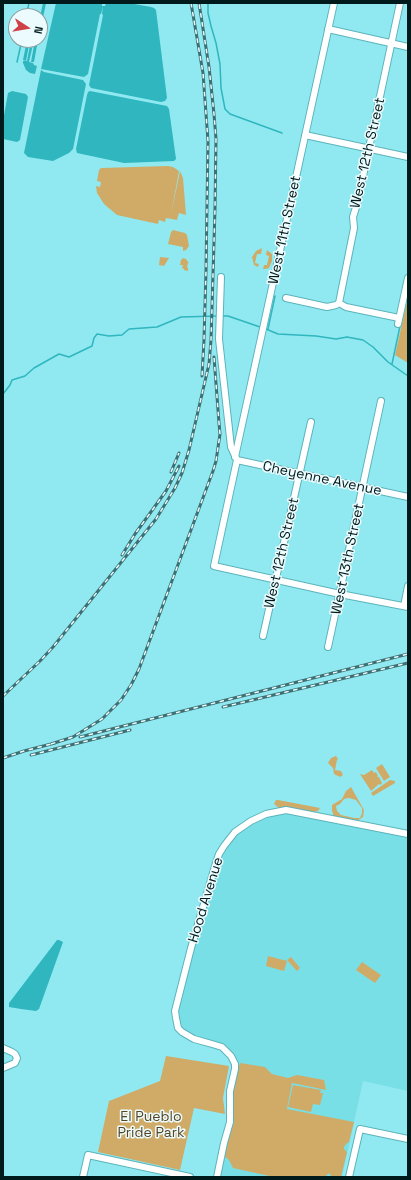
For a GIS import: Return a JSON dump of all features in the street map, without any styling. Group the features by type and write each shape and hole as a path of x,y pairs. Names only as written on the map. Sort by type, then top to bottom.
{"street":[{"name":"West 11th Street","path":"275,579 214,566 254,371 334,3"},
{"name":"West 12th Street","path":"339,303 354,228 353,217 400,3"},
{"path":"328,29 408,47"},
{"path":"305,135 408,157"},
{"path":"221,277 219,339 230,447 236,458"},
{"path":"286,298 327,307 339,303 346,307 399,321 408,278"},
{"name":"West 13th Street","path":"328,647 381,401"},
{"name":"West 12th Street","path":"263,636 311,422"},
{"name":"Cheyenne Avenue","path":"236,458 300,474 408,497"},
{"path":"275,579 406,607 408,586"},
{"name":"Hood Avenue","path":"217,1177 230,1122 230,1091 235,1064 231,1056 222,1048 194,1039 182,1032 178,1028 175,1011 191,948 220,854 230,838 242,827 258,817 273,812 290,810 408,834"},
{"path":"3,1048 15,1054 16,1058 16,1063 3,1068"},
{"path":"350,1177 360,1129 408,1139"},
{"path":"83,1177 88,1155 190,1177"},
{"path":"150,1177 152,1169"}],"shaded area":[{"path":"43,3 46,3 45,8 42,8"},
{"path":"56,3 102,3 103,6 100,14 88,74 84,77 41,69 46,48 48,48 48,38"},
{"path":"106,3 129,3 151,7 156,10 167,98 165,101 161,102 91,88 89,85 103,15 103,6 105,6"},
{"path":"25,48 28,48 26,61 23,60"},
{"path":"29,48 32,48 29,62 37,66 35,74 26,70 23,61 27,61"},
{"path":"34,48 37,48 34,62 31,62"},
{"path":"41,70 44,72 83,80 86,84 73,149 69,153 53,161 28,157 24,153"},
{"path":"12,91 26,94 28,97 20,140 17,142 3,139 3,121 8,93"},
{"path":"90,91 167,106 169,109 176,159 174,161 124,163 77,153 76,149 87,95"},
{"path":"286,811 408,835 408,1091 363,1081 342,1177 221,1177 222,1162 234,1122 233,1086 239,1065 235,1064 228,1052 185,1035 176,1018 191,948 225,846 251,821"},
{"path":"57,940 63,942 39,1009 36,1011 9,1007 9,1003"}],"green space":[{"path":"168,166 179,171 171,215 166,218 165,222 159,220 158,224 117,215 104,204 97,193 96,186 100,187 101,182 97,181 99,170 101,168"},
{"path":"180,171 183,178 186,215 179,213 177,220 166,218 171,215"},
{"path":"173,230 185,233 187,235 189,246 186,250 183,251 183,247 168,244 171,232"},
{"path":"262,248 261,254 257,254 255,263 259,264 258,267 254,265 252,257 256,251"},
{"path":"267,250 272,254 272,261 269,268 263,269 264,265 267,265 269,256 266,255"},
{"path":"160,257 169,258 164,266 159,265"},
{"path":"183,258 189,263 187,267 188,271 182,268 183,265 180,265"},
{"path":"408,297 408,363 395,355"},
{"path":"336,756 338,759 335,770 341,771 343,775 340,777 334,774 333,768 328,763 331,758"},
{"path":"382,764 390,777 384,781 376,768"},
{"path":"372,770 374,773 376,772 377,777 379,777 382,783 371,791 360,774 364,775"},
{"path":"390,780 395,781 395,783 373,796 371,793"},
{"path":"351,787 364,810 363,817 357,821 333,816 332,805 342,799 346,791","holes":["349,798 356,800 362,808 360,818 341,815 337,811 336,806 344,799"]},
{"path":"276,800 320,808 318,811 314,812 289,807 279,808 274,804"},
{"path":"268,956 287,961 284,971 266,966"},
{"path":"291,957 300,968 297,971 287,960"},
{"path":"362,962 381,975 375,983 356,970"},
{"name":"El Pueblo Pride Park","path":"166,1056 229,1066 223,1098 225,1114 194,1108 180,1170 98,1152 109,1101 160,1081"},
{"path":"240,1063 265,1067 272,1074 288,1078 297,1075 324,1080 326,1090 292,1083 287,1109 354,1122 349,1142 344,1147 347,1152 341,1177 332,1177 329,1173 325,1177 274,1177 233,1168 229,1160 224,1156 234,1122 232,1092"},
{"path":"293,1085 321,1090 320,1093 323,1093 320,1105 313,1104 311,1112 288,1107"}],"waterway":[{"path":"28,8 29,3"},
{"path":"208,3 208,13 220,64 221,88 225,109 230,114 282,133"},
{"path":"17,62 20,48"},
{"path":"268,329 275,296"},
{"path":"3,394 12,380 25,376 34,368 59,354 69,357 92,346 94,338 97,334 109,336 122,335 129,329 157,327 181,317 218,316"},
{"path":"222,316 228,316 260,327"},
{"path":"392,364 400,326"},
{"path":"266,329 278,334 316,336 336,339 347,337 363,340 373,347 388,362 408,376"}],"railway":[{"path":"191,3 203,73 208,141 206,271 202,376"},
{"path":"3,696 53,647 156,519 175,488 182,473 189,450 209,364 215,209 216,139 209,67 199,3"},
{"path":"51,744 73,737 102,719 121,700 139,669 216,461 220,434 214,357"},
{"path":"171,472 179,453"},
{"path":"122,555 166,491 179,466"},
{"path":"80,737 408,654"},
{"path":"223,707 408,663"},
{"path":"31,755 130,730"},
{"path":"3,758 55,743"}]}
